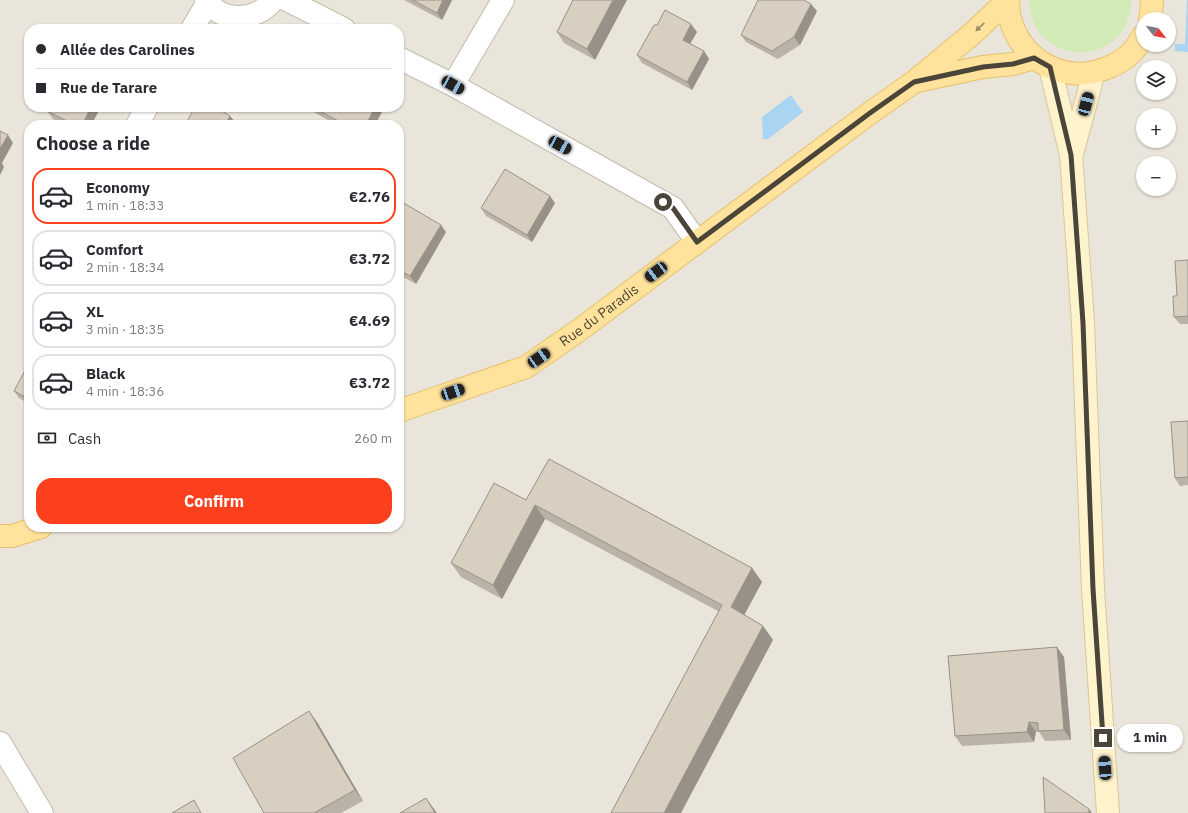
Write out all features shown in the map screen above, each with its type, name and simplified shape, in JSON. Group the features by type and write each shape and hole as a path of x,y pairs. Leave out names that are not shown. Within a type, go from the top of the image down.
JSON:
{"main road":[{"path":"1008,0 1010,18 1019,40 1026,50 1042,62 1070,74 1093,73 1116,65 1134,51 1136,48"},
{"name":"Rue du Paradis","path":"404,409 526,366 578,331 870,113 914,82 972,34 1008,0"},
{"path":"1152,0 1152,12"},
{"path":"1042,62 1071,155 1083,323 1093,589 1108,813"},
{"name":"Rue du Paradis","path":"914,82 983,67 1042,62"},
{"path":"1071,155 1093,73"},
{"path":"4,540 27,532"}],"street":[{"path":"195,24 207,1 218,11 231,17 244,17 257,14 269,6 273,0"},
{"path":"287,0 334,24"},
{"path":"453,85 502,0"},
{"path":"404,60 453,85 673,208 697,242"},
{"path":"0,743 42,813"}],"shaded area":[{"path":"0,0 1188,0 1188,813 0,813"}],"green space":[{"path":"1029,0 1131,0 1131,6 1130,13 1123,29 1114,40 1103,48 1090,52 1076,52 1062,49 1050,42 1039,32 1032,17"}],"water":[{"path":"1188,0 1188,52 1176,51 1176,44 1185,44"},
{"path":"791,95 803,112 768,139 763,139 762,117"}],"building":[{"path":"413,0 443,0 437,13"},
{"path":"573,0 613,0 587,49 557,32"},
{"path":"758,0 804,0 811,4 794,37 772,51 741,35"},
{"path":"665,10 691,24 683,40 704,51 687,82 637,55 654,25 657,25"},
{"path":"49,112 88,112 84,120 65,120"},
{"path":"192,112 223,112 230,116 228,120 188,120"},
{"path":"321,112 372,112 368,120 337,120"},
{"path":"0,131 8,135 0,149"},
{"path":"505,169 550,196 527,235 481,208"},
{"path":"404,203 441,225 410,276 404,273"},
{"path":"1188,260 1188,316 1174,317 1173,296 1177,296 1175,261"},
{"path":"24,372 24,396 14,391"},
{"path":"1188,421 1188,477 1175,478 1171,422"},
{"path":"549,459 752,568 731,607 763,626 664,813 611,813 722,605 535,505 493,585 451,563 494,483 526,500"},
{"path":"1057,647 1064,730 1038,731 1038,723 1029,722 1027,732 955,736 948,656"},
{"path":"309,711 355,790 314,813 264,813 233,758"},
{"path":"1043,777 1089,809 1089,813 1045,813"},
{"path":"426,798 435,813 400,813"},
{"path":"194,800 201,813 172,813"}],"route":[{"path":"663,202 673,208 697,242 914,82 983,67 1013,64 1034,58 1050,67 1071,155 1083,323 1093,589 1103,738"}]}
